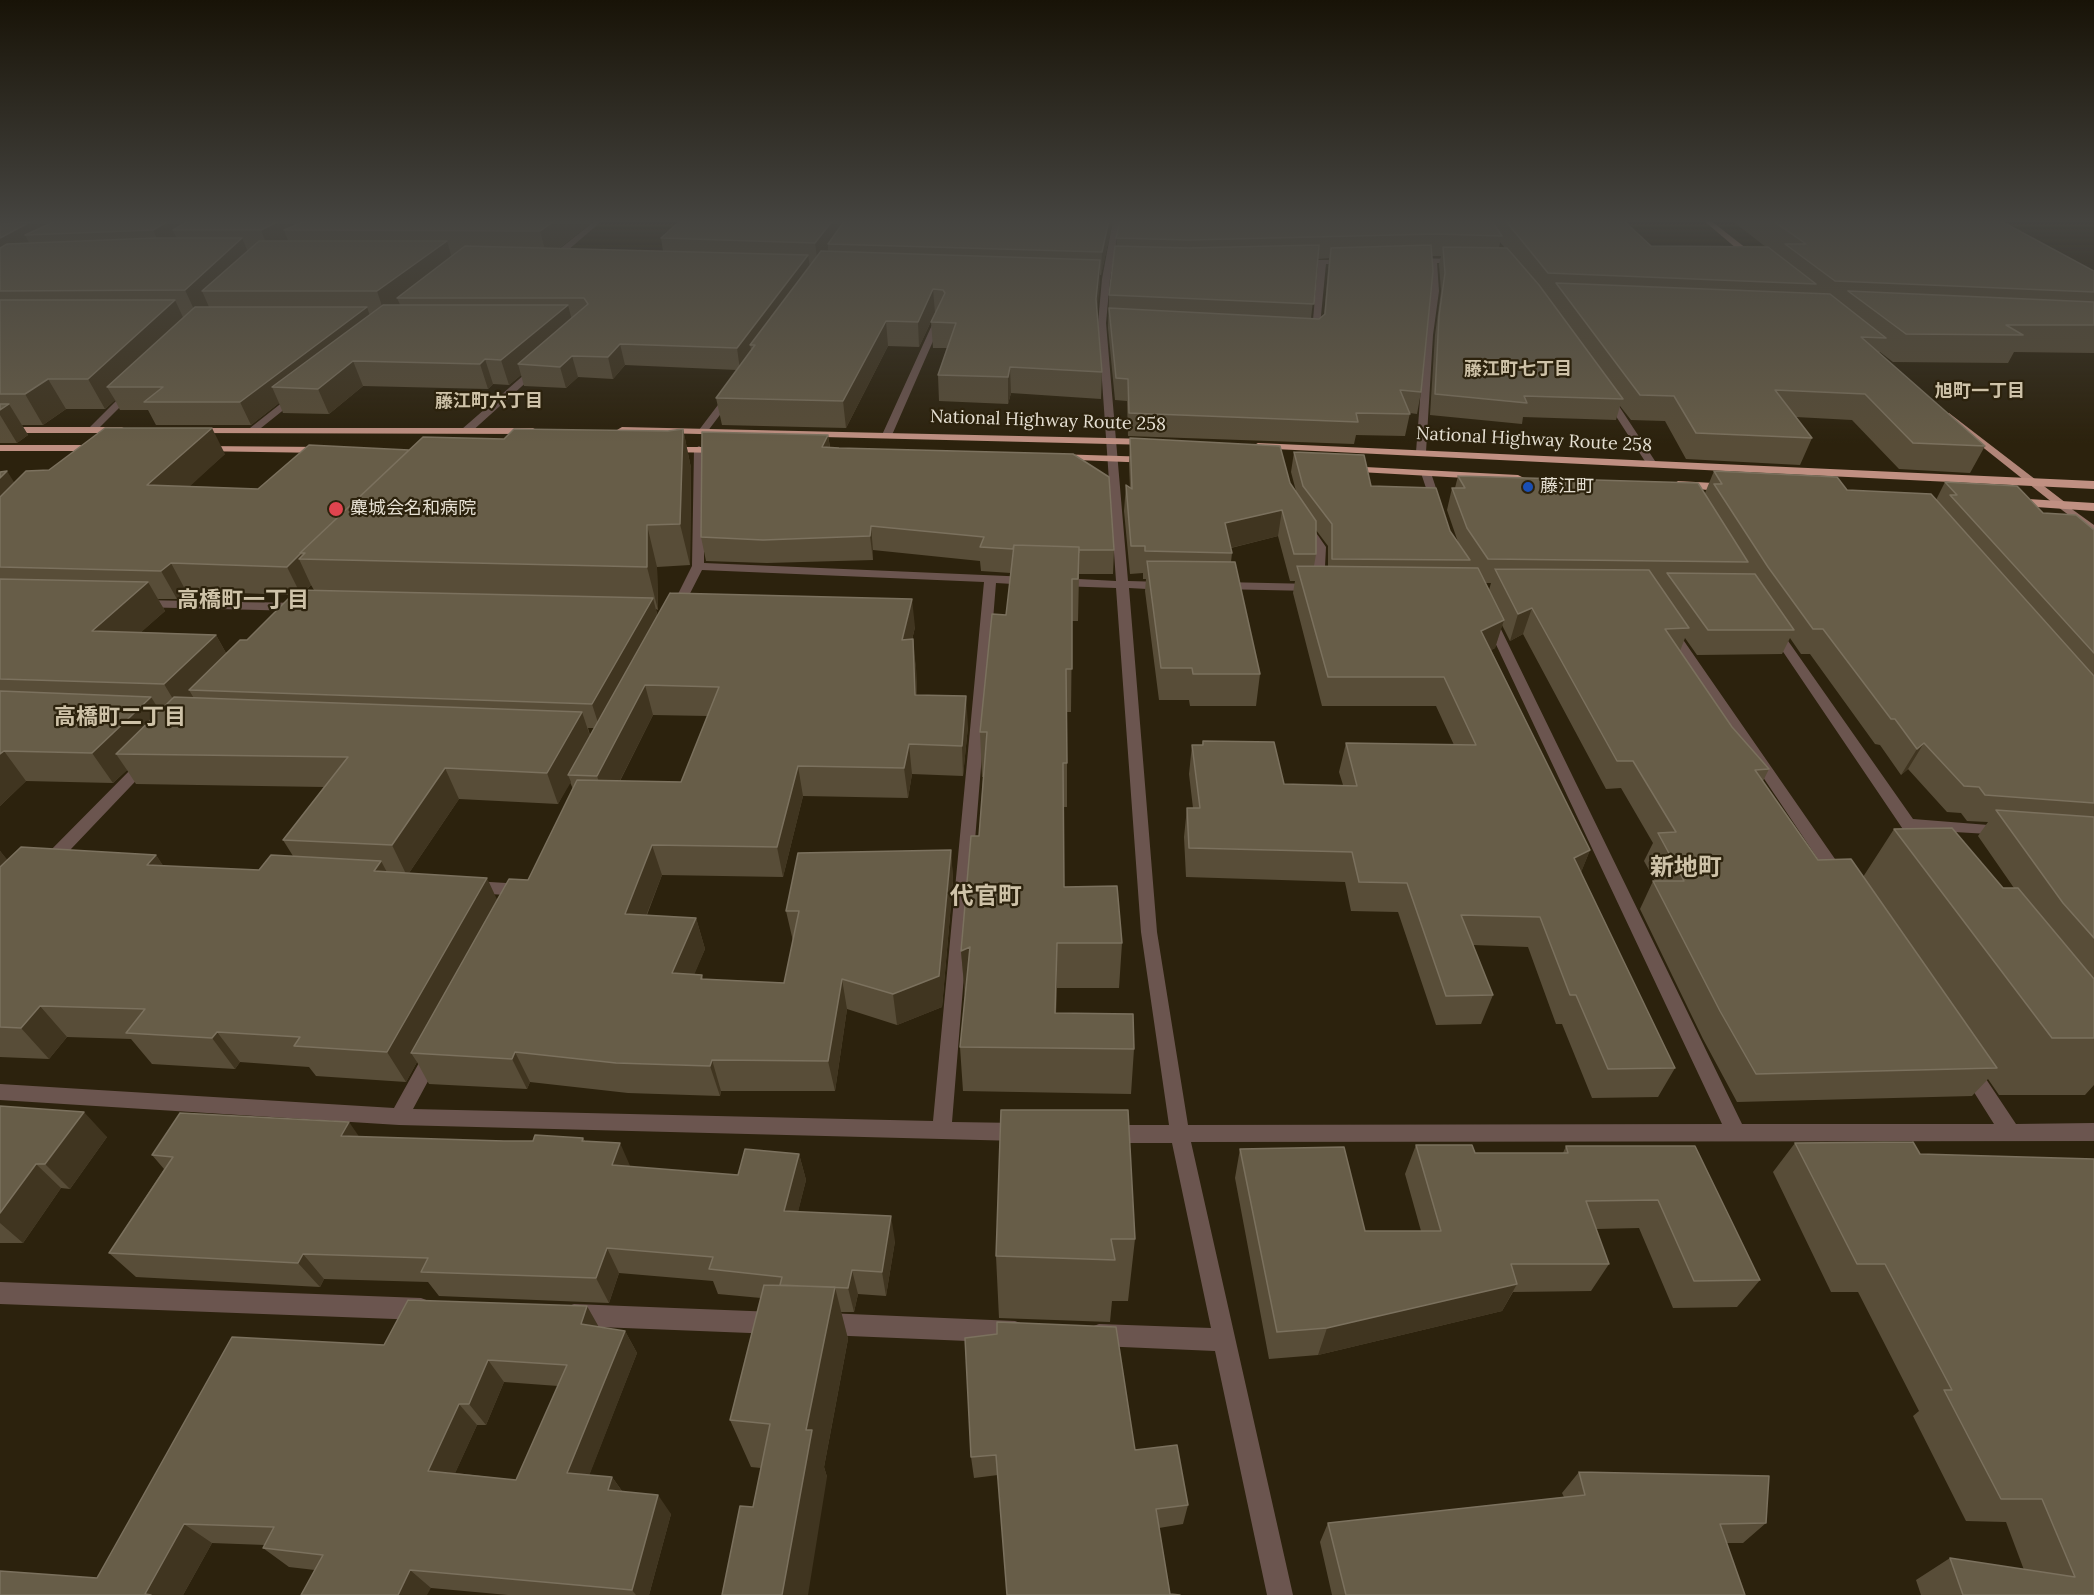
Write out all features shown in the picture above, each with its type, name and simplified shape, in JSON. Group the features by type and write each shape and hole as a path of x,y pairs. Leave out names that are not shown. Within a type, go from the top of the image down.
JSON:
{"highway":[{"path":"0,430 138,430"},
{"path":"184,430 549,431"},
{"name":"National Highway Route 258","path":"609,430 704,430 1162,442"},
{"name":"National Highway Route 258","path":"1245,445 2094,486"},
{"path":"0,448 113,448"},
{"path":"193,449 340,450"},
{"path":"652,449 734,450"},
{"name":"National Highway Route 258","path":"1041,456 1162,460"},
{"name":"National Highway Route 258","path":"1330,468 1532,478"},
{"name":"National Highway Route 258","path":"1661,484 1743,488"},
{"path":"1997,501 2094,507"}],"main road":[{"path":"1938,407 2094,531"}],"street":[{"path":"1105,294 1102,323 1149,932 1180,1136 1280,1595"},
{"path":"1304,333 1316,334 1319,294"},
{"path":"1421,452 1429,335 1435,294"},
{"path":"887,435 940,316"},
{"path":"1102,323 1113,324"},
{"path":"466,431 546,360"},
{"path":"704,430 739,382"},
{"path":"92,430 135,387"},
{"path":"253,430 305,389"},
{"path":"1605,391 1652,464"},
{"path":"68,461 79,448"},
{"path":"666,620 698,566 699,449"},
{"path":"1426,473 1442,520"},
{"path":"1685,486 1694,500"},
{"path":"1203,586 1326,587 1320,547 1300,518"},
{"path":"698,566 1180,586"},
{"path":"942,1130 990,579"},
{"path":"1481,600 1736,1133"},
{"path":"131,603 304,604 281,623"},
{"path":"1664,620 1844,886"},
{"path":"1768,621 1907,824 1936,862"},
{"path":"69,866 39,867 153,755"},
{"path":"1907,824 2012,832"},
{"path":"451,886 526,885 512,911"},
{"path":"399,1117 438,1045"},
{"path":"1958,1053 2011,1132"},
{"path":"0,1092 399,1117 1037,1133"},
{"path":"1085,1134 1180,1136 2094,1132"},
{"path":"0,1293 440,1310"},
{"path":"547,1314 1034,1332"},
{"path":"1082,1334 1225,1340"}],"building":[{"path":"402,294 778,294 737,348 620,344 608,357 572,356 560,367 518,364 588,304 584,298 397,298"},
{"path":"788,294 931,294 918,322 886,321 843,401 716,398 755,345 750,345"},
{"path":"944,294 1096,294 1102,372 1010,367 1008,377 938,375 956,323 931,322"},
{"path":"1109,294 1315,294 1314,304"},
{"path":"1327,294 1431,294 1421,392 1400,390 1410,414 1356,413 1358,422 1129,413 1128,379 1116,378 1109,308 1319,319 1325,314"},
{"path":"1442,294 1546,294 1623,399 1524,396 1527,403 1435,394"},
{"path":"1565,294 1831,294 1886,338 1861,337 1985,446 1913,443 1865,394 1775,390 1812,438 1696,433 1674,396 1640,395"},
{"path":"1853,294 1925,294 2094,302 2094,325 2006,325 2023,335 1906,334"},
{"path":"0,300 175,300 88,379 48,379 25,394 0,394"},
{"path":"383,305 568,305 501,360 485,359 480,364 353,361 318,389 272,387"},
{"path":"195,307 367,307 240,402 144,402 163,387 107,387"},
{"path":"0,404 9,404 0,410"},
{"path":"105,428 212,428 147,485 258,489 309,445 409,450 287,567 171,563 161,571 0,567 0,497 26,471 49,470"},
{"path":"514,429 668,431 683,429 680,524 647,525 647,567 299,559 305,553 300,553 423,437 504,439"},
{"path":"702,432 828,435 822,447 1073,454 1109,477 1114,550 1014,545 1013,549 980,547 984,537 871,526 870,536 763,540 701,537"},
{"path":"1130,438 1280,446 1290,483 1316,521 1316,554 1294,554 1282,510 1225,523 1232,553 1145,551 1145,546 1131,546 1126,485 1132,489"},
{"path":"1294,452 1364,455 1371,486 1436,488 1450,531 1470,560 1332,559 1332,524 1303,486"},
{"path":"1714,471 1837,477 1847,490 1931,494 2094,676 2094,803 1985,795 1979,787 1964,786 1924,743 1917,749 1895,719 1891,719 1823,629 1813,629 1768,567 1714,484 1722,484"},
{"path":"1458,476 1698,483 1748,562 1488,559 1467,528 1452,488 1465,488"},
{"path":"1945,482 2017,486 2043,513 2076,515 2094,530 2094,653 1950,495 1957,495"},
{"path":"1014,545 1079,547 1078,579 1072,579 1072,669 1066,669 1067,763 1063,763 1064,887 1117,886 1122,943 1057,943 1055,1013 1133,1014 1134,1049 960,1047 970,947 961,951 971,836 979,836 987,732 980,732 992,614 1006,615"},
{"path":"1147,561 1235,562 1260,674 1193,674 1192,668 1161,668"},
{"path":"1297,566 1478,568 1504,620 1481,631 1590,850 1574,858 1675,1068 1608,1069 1576,995 1570,995 1540,917 1461,915 1493,995 1446,996 1407,883 1359,882 1352,852 1189,848 1187,808 1200,808 1192,745 1203,745 1203,741 1274,742 1284,784 1357,786 1346,743 1476,745 1444,677 1328,677"},
{"path":"1495,569 1649,570 1689,628 1665,629 1732,727 1769,769 1755,770 1818,860 1851,859 1997,1068 1756,1074 1720,1011 1653,881 1684,881 1658,833 1676,832 1633,761 1617,761 1532,608 1518,614"},
{"path":"1667,573 1755,574 1794,630 1708,630"},
{"path":"0,579 148,582 92,631 216,635 164,684 0,679"},
{"path":"297,590 653,598 592,704 189,690 240,640 247,640"},
{"path":"670,593 912,599 902,640 913,639 915,695 966,696 962,746 909,744 904,768 798,766 777,847 652,845 625,914 696,918 672,973 702,975 701,979 784,983 799,911 786,911 798,853 951,850 939,976 893,994 842,979 828,1061 712,1060 710,1066 616,1063 515,1052 512,1059 411,1053 509,879 528,880 577,780 681,782 719,687 645,685 597,776 568,775"},
{"path":"0,691 151,697 92,753 4,751 0,754"},
{"path":"174,697 582,712 547,773 445,768 392,845 283,840 348,757 116,754"},
{"path":"1996,810 2094,817 2094,938 2063,903"},
{"path":"1952,828 2003,888 2018,888 2094,979 2094,1038 2052,1038 1894,829"},
{"path":"21,847 156,855 147,865 259,870 271,855 381,861 374,871 487,878 387,1052 294,1046 300,1037 217,1032 212,1038 126,1033 145,1009 40,1006 21,1028 0,1027 0,867"},
{"path":"0,1106 84,1112 45,1164 36,1164 0,1213"},
{"path":"1001,1110 1128,1110 1135,1239 1111,1239 1115,1260 996,1256"},
{"path":"180,1113 349,1122 341,1136 504,1141 533,1141 535,1135 583,1138 582,1141 620,1143 612,1165 738,1175 745,1149 799,1154 784,1211 891,1216 882,1272 852,1270 848,1288 780,1285 782,1277 709,1269 713,1257 607,1248 596,1278 421,1272 428,1258 303,1254 298,1263 109,1253 173,1157 152,1155"},
{"path":"1913,1142 1920,1154 2094,1159 2094,1595 1963,1595 1950,1558 2075,1577 2042,1499 2001,1499 1944,1390 1952,1390 1885,1264 1857,1264 1795,1143"},
{"path":"1416,1145 1472,1145 1475,1153 1568,1153 1566,1146 1695,1146 1760,1280 1694,1281 1658,1200 1586,1201 1609,1264 1511,1264 1517,1284 1327,1328 1277,1332 1240,1149 1344,1147 1365,1231 1441,1231"},
{"path":"764,1285 835,1287 806,1430 812,1430 782,1595 722,1595 740,1506 753,1507 770,1424 730,1420"},
{"path":"408,1300 587,1306 581,1324 625,1331 567,1473 612,1477 608,1490 658,1495 632,1590 410,1570 398,1595 301,1595 323,1555 263,1548 274,1527 184,1524 145,1594 151,1595 0,1595 0,1571 97,1578 232,1337 384,1345","holes":["488,1360 567,1365 516,1480 428,1471 459,1404 469,1404"]},
{"path":"997,1322 1116,1327 1135,1450 1177,1445 1188,1505 1156,1509 1170,1594 1180,1595 1007,1595 996,1455 971,1457 965,1338 997,1334"},
{"path":"1579,1472 1769,1476 1766,1523 1720,1524 1745,1595 1346,1595 1328,1523 1585,1495"}],"place":[{"name":"藤江町","path":"1528,487"},
{"name":"麋城会名和病院","path":"336,509"}],"district":[{"name":"藤江町七丁目","path":"1518,370"},
{"name":"旭町一丁目","path":"1980,392"},
{"name":"藤江町六丁目","path":"489,402"},
{"name":"高橋町一丁目","path":"243,601"},
{"name":"高橋町二丁目","path":"120,718"},
{"name":"新地町","path":"1686,868"},
{"name":"代官町","path":"986,897"}]}
